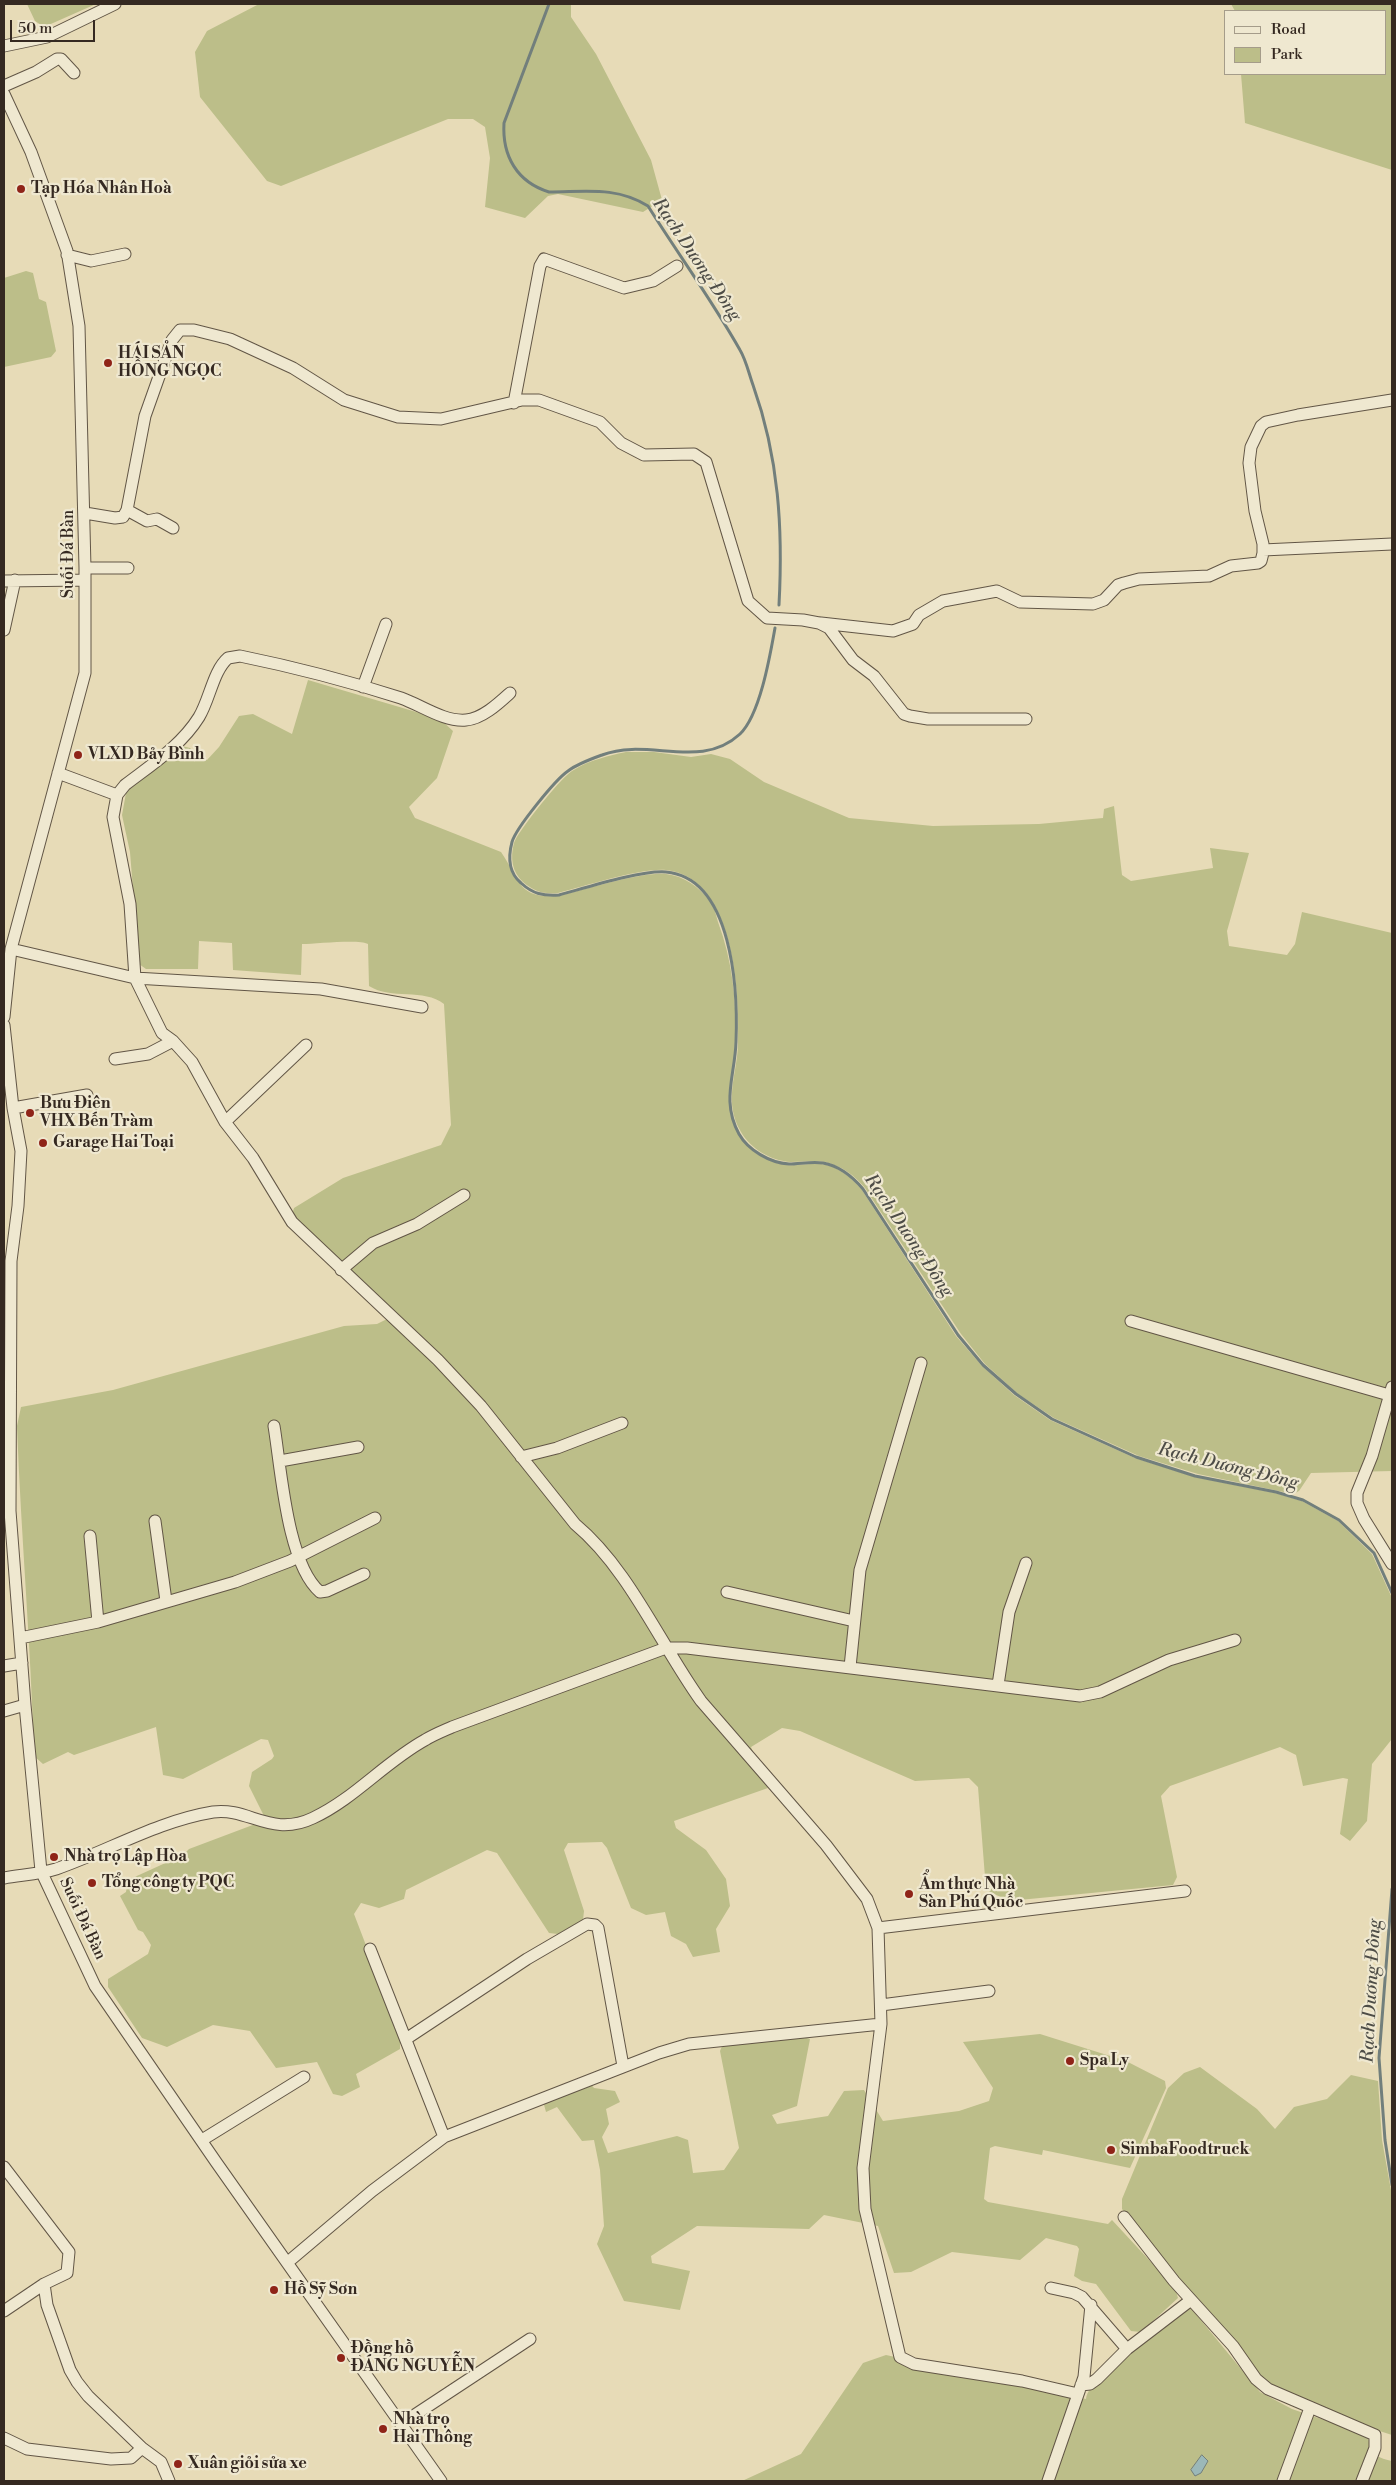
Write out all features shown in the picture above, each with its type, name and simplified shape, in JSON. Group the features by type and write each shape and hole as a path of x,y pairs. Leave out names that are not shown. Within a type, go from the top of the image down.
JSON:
{"street":[{"path":"4,46 56,33 114,4"},
{"path":"4,86 36,72 57,59 61,59 74,72"},
{"name":"Suối Đá Bàn","path":"4,94 31,152 67,255 78,326 85,513 85,673 11,949 5,989 4,1017"},
{"path":"67,255 91,261 125,254"},
{"path":"514,402 540,266 544,259 624,288 653,281 677,266"},
{"path":"85,513 115,518 123,517 127,510 145,416 172,340 180,330 194,330 230,339 293,368 344,400 398,418 441,419 514,402 539,400 600,422 621,443 644,455 694,454 706,462 748,601 767,618 893,630 913,624 919,615 943,601 997,591 1020,602 1092,604 1104,600 1118,585 1139,579 1210,576 1231,566 1258,563 1261,561 1264,550 1261,529 1255,511 1249,463 1251,447 1262,426 1266,422 1298,415 1392,400"},
{"path":"127,510 147,521 156,519 173,528"},
{"path":"1264,550 1392,544"},
{"path":"4,630 9,581 128,568"},
{"path":"819,623 829,628 853,660 874,676 904,714 928,719 1026,720"},
{"path":"363,687 386,624"},
{"path":"510,693 498,704 466,720 457,720 403,699 312,671 240,656 228,658 220,667 207,704 189,732 125,785 117,795 113,816 130,904 135,978 162,1033 173,1041 192,1062 224,1122 253,1158 292,1222 438,1360 481,1406 575,1524 590,1537 610,1560 701,1701 850,1874 867,1898 878,1928 881,2005 863,2168 863,2191 865,2209 900,2357 914,2364 1080,2390 1097,2379 1127,2349 1191,2300"},
{"path":"58,773 117,795"},
{"path":"11,949 135,978 322,989 422,1006"},
{"name":"Suối Đá Bàn","path":"4,1025 10,1102 21,1151 18,1206 11,1261 7,1516 42,1871 95,1986 441,2481"},
{"path":"115,1059 148,1054 173,1041"},
{"path":"224,1122 306,1045"},
{"path":"10,1102 87,1095"},
{"path":"341,1270 373,1243 418,1224 464,1195"},
{"path":"1132,1321 1391,1391 1372,1456 1358,1493 1358,1503 1364,1518 1392,1564"},
{"path":"850,1667 860,1570 921,1363"},
{"path":"521,1457 558,1448 622,1424"},
{"path":"274,1426 290,1530 299,1556 314,1586 320,1592 327,1591 364,1574"},
{"path":"280,1461 358,1447"},
{"path":"20,1638 98,1622 235,1582 299,1556 376,1518"},
{"path":"155,1521 166,1601"},
{"path":"90,1536 98,1622"},
{"path":"998,1685 1009,1612 1026,1563"},
{"path":"727,1592 854,1621"},
{"path":"4,1878 61,1867 189,1816 232,1812 262,1823 277,1825 304,1821 339,1803 424,1741 445,1730 666,1648 688,1648 1088,1695 1100,1692 1169,1660 1235,1640"},
{"path":"4,1666 22,1663"},
{"path":"4,1711 25,1705"},
{"path":"878,1928 1185,1891"},
{"path":"406,2039 527,1959 587,1924 598,1928 623,2066"},
{"path":"370,1949 444,2137"},
{"path":"881,2005 988,1991"},
{"path":"288,2262 372,2191 444,2137 623,2066 689,2044 880,2024"},
{"path":"202,2140 304,2076"},
{"path":"4,2168 69,2252 67,2273 44,2284 4,2311"},
{"path":"1124,2217 1191,2300 1233,2346 1256,2379 1268,2389 1375,2435 1374,2448 1362,2481"},
{"path":"44,2284 47,2305 70,2370 77,2382 88,2396 142,2448 161,2462 169,2481"},
{"path":"1051,2288 1074,2293 1090,2305 1127,2349"},
{"path":"1048,2481 1084,2377 1090,2305"},
{"path":"401,2424 530,2340"},
{"path":"1283,2481 1310,2408"},
{"path":"4,2438 27,2449 111,2459 131,2458 142,2448"}],"green space":[{"path":"27,4 96,4 44,27 35,21"},
{"path":"259,4 571,4 571,17 596,54 651,160 662,200 643,212 558,194 548,196 525,218 485,207 490,158 485,127 473,119 448,119 281,186 267,181 200,97 195,52 207,31"},
{"path":"1231,4 1392,4 1392,170 1245,123 1241,75 1386,75 1386,10 1234,10"},
{"path":"26,271 33,273 39,299 46,302 56,351 51,357 4,367 4,278"},
{"path":"308,680 440,719 453,731 437,778 409,807 415,818 501,852 521,885 527,891 545,896 558,896 643,875 666,874 679,877 701,891 713,905 730,966 734,995 735,1026 730,1110 738,1133 752,1150 773,1162 787,1165 827,1165 844,1173 853,1181 862,1190 956,1336 982,1366 1014,1395 1050,1420 1135,1458 1195,1477 1275,1493 1302,1501 1338,1521 1372,1554 1392,1598 1392,1739 1372,1764 1367,1821 1350,1841 1340,1834 1348,1779 1343,1778 1303,1786 1296,1755 1280,1747 1170,1786 1161,1796 1177,1877 1173,1885 1009,1901 986,1890 978,1787 969,1778 915,1781 800,1731 782,1728 751,1747 768,1788 674,1821 676,1828 706,1850 726,1879 730,1906 716,1929 720,1952 693,1957 686,1944 671,1936 665,1912 646,1915 631,1908 607,1848 602,1842 568,1843 564,1850 584,1911 583,1920 558,1934 549,1933 497,1853 487,1850 406,1890 404,1899 379,1908 361,1903 354,1914 400,2034 400,2049 356,2074 360,2087 342,2096 333,2094 317,2062 276,2068 250,2031 213,2025 167,2047 142,2038 108,1987 108,1979 148,1954 151,1945 143,1932 138,1930 120,1896 126,1892 128,1880 183,1855 189,1849 266,1820 249,1786 252,1772 274,1756 268,1740 261,1739 183,1779 163,1775 156,1727 74,1755 68,1752 43,1764 34,1756 17,1426 21,1407 113,1390 344,1326 377,1324 395,1315 292,1215 294,1208 343,1178 441,1145 451,1125 444,1004 427,996 387,992 369,986 368,944 363,943 302,944 301,975 233,970 232,943 199,941 198,969 146,969 139,964 130,852 122,815 126,793 142,776 182,746 190,748 207,760 219,747 239,716 253,714 292,734"},
{"path":"626,752 654,752 691,757 711,754 730,759 764,782 849,818 933,826 1039,824 1103,818 1104,809 1114,806 1122,875 1131,881 1213,868 1210,848 1249,853 1227,931 1229,946 1287,955 1295,944 1302,912 1392,933 1392,1471 1311,1473 1299,1491 1293,1494 1198,1474 1139,1456 1054,1418 1018,1394 985,1364 961,1334 865,1188 856,1179 842,1169 825,1162 784,1161 769,1157 750,1144 736,1121 732,1099 738,1044 737,996 734,968 728,940 719,914 706,893 689,877 666,870 655,870 558,893 543,893 523,882 514,869 512,854 517,837 537,809 561,781 572,771 587,763"},
{"path":"1040,2034 1126,2061 1165,2081 1166,2088 1130,2168 1043,2150 1042,2155 995,2146 990,2148 984,2199 988,2202 1108,2224 1112,2220 1175,2288 1178,2298 1141,2332 1131,2331 1096,2284 1082,2281 1074,2276 1079,2249 1077,2246 1046,2238 1020,2260 952,2252 911,2272 894,2273 878,2226 824,2215 809,2229 697,2226 651,2256 652,2263 690,2271 680,2310 624,2301 597,2244 604,2226 600,2170 594,2140 582,2141 557,2107 546,2112 543,2101 589,2082 594,2088 615,2091 620,2102 606,2109 609,2124 602,2137 608,2153 677,2136 688,2140 693,2173 724,2170 739,2148 720,2051 723,2044 798,2035 810,2039 797,2106 772,2115 777,2124 828,2116 844,2091 864,2090 883,2121 959,2111 989,2101 993,2088 963,2042"},
{"path":"1200,2067 1257,2109 1275,2129 1294,2107 1327,2099 1351,2075 1378,2081 1382,2140 1392,2196 1392,2435 1361,2425 1270,2386 1192,2296 1122,2209 1122,2199 1168,2088 1184,2073"},
{"path":"1190,2307 1260,2392 1292,2409 1368,2435 1370,2446 1374,2453 1381,2458 1392,2461 1392,2481 742,2481 801,2454 863,2363 886,2355 1086,2399 1091,2388 1115,2362"}],"water":[{"path":"1202,2455 1208,2461 1201,2473 1195,2476 1191,2470"}],"waterway":[{"name":"Rạch Dương Đông","path":"549,4 504,123 504,135 509,157 520,174 528,182 549,192 588,191 612,193 624,195 648,206 729,331 747,367 769,439 774,467 779,521 779,605"},
{"name":"Rạch Dương Đông","path":"775,628 759,699 747,725 740,734 724,745 708,750 691,752 619,750 593,758 572,768 546,794 515,835 510,853 510,864 517,879 530,890 538,894 548,895 559,895 613,880 655,872 666,872 688,879 705,894 718,915 727,940 732,967 736,1020 736,1042 730,1099 734,1122 743,1140 760,1155 774,1161 789,1164 810,1162 829,1164 845,1172 854,1180 863,1189 958,1335 983,1365 1016,1394 1052,1419 1136,1457 1195,1476 1276,1492 1303,1500 1339,1520 1374,1553 1392,1593"},
{"name":"Rạch Dương Đông","path":"1392,1889 1379,2058 1385,2140 1392,2185"}],"place":[{"name":"Tạp Hóa Nhân Hoà","path":"21,189"},
{"name":"HÁI SẢN HỒNG NGỌC","path":"108,363"},
{"name":"VLXD Bảy Bình","path":"78,755"},
{"name":"Bưu Điện VHX Bến Tràm","path":"30,1113"},
{"name":"Garage Hai Toại","path":"43,1143"},
{"name":"Nhà trọ Lập Hòa","path":"54,1857"},
{"name":"Tổng công ty PQC","path":"92,1883"},
{"name":"Ẩm thực Nhà Sàn Phú Quốc","path":"909,1894"},
{"name":"Spa Ly","path":"1070,2061"},
{"name":"SimbaFoodtruck","path":"1111,2150"},
{"name":"Hồ Sỹ Sơn","path":"274,2290"},
{"name":"Đồng hồ ĐÁNG NGUYỄN","path":"341,2358"},
{"name":"Nhà trọ Hai Thông","path":"383,2429"},
{"name":"Xuân giỏi sửa xe","path":"178,2464"}]}
